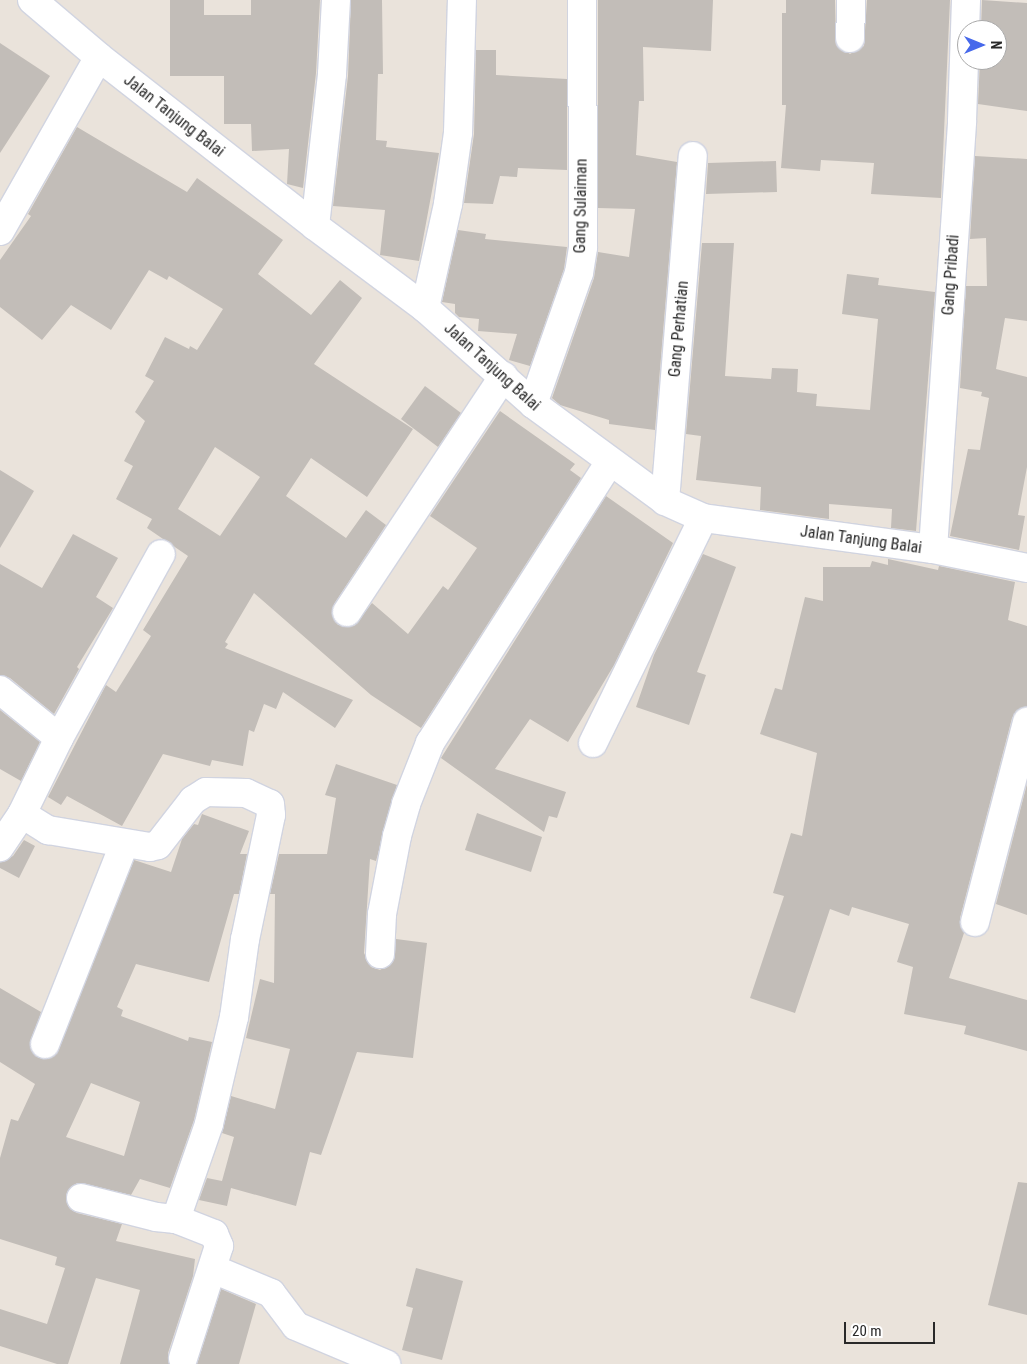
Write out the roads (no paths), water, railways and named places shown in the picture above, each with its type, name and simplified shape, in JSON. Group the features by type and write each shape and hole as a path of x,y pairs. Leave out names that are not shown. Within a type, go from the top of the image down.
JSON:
{"street":[{"name":"Jalan Tanjung Balai","path":"32,0 99,57 315,226 426,308 533,404 609,463 666,501 703,518 933,549 1027,568"},
{"path":"315,226 332,74 336,0"},
{"path":"426,308 448,204 458,133 462,0"},
{"name":"Gang Sulaiman","path":"533,404 579,273 583,247 582,0"},
{"path":"850,38 851,0"},
{"name":"Gang Pribadi","path":"933,549 962,121 966,0"},
{"path":"0,231 99,57"},
{"name":"Gang Perhatian","path":"666,501 693,156"},
{"path":"347,612 504,376"},
{"path":"380,954 382,914 397,836 406,804 430,743 609,463"},
{"path":"593,743 703,518"},
{"path":"0,847 22,814 59,738 161,554"},
{"path":"0,690 59,738"},
{"path":"975,922 1027,722"},
{"path":"22,814 48,830 150,847 158,845 193,800 206,792 246,793 270,804 271,815 245,939 234,1017 209,1124 176,1219"},
{"path":"44,1044 124,844"},
{"path":"81,1198 149,1215 176,1219 214,1234 218,1239 213,1269 184,1358"},
{"path":"213,1269 271,1293 296,1326 386,1364"}]}
